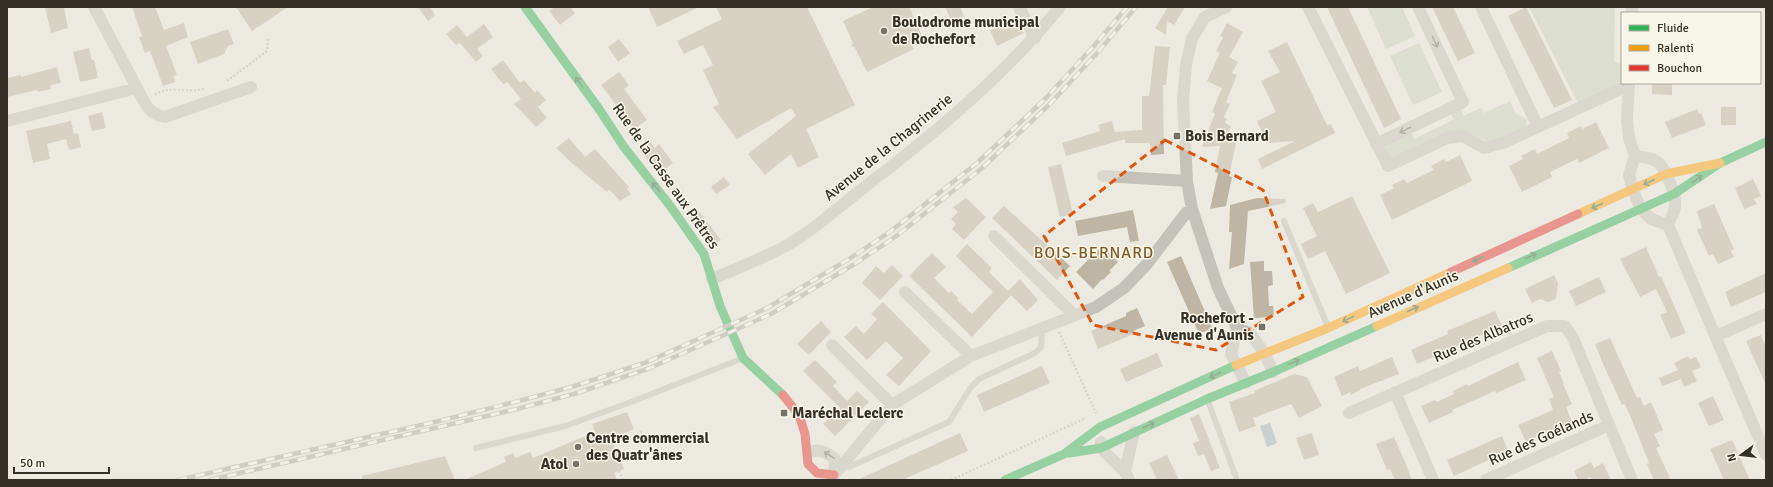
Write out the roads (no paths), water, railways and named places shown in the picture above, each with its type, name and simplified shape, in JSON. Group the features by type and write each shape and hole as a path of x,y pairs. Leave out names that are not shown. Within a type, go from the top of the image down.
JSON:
{"main road":[{"name":"Rue de la Casse aux Prêtres","path":"525,7 600,109 624,147 671,207 704,254 725,319 743,358 785,397 799,415 805,434 808,464 817,473 834,477"},
{"name":"Avenue d'Aunis","path":"1064,454 1101,448 1207,399 1273,372 1641,209 1674,194 1720,163 1766,142"},
{"name":"Avenue d'Aunis","path":"1005,480 1064,454 1100,427 1237,365 1328,328 1666,174 1720,163"}],"street":[{"path":"94,7 149,111 154,114 164,117 251,86"},
{"path":"1019,7 1035,38"},
{"name":"Avenue de la Chagrinerie","path":"712,279 784,246 806,233 894,165 976,97 1035,38 1060,7"},
{"path":"1226,7 1205,17 1192,38 1186,65 1183,101 1187,181 1192,209 1218,288 1237,328 1231,354 1246,383"},
{"path":"1308,7 1388,166 1446,138 1463,136 1484,148 1503,144 1629,84 1627,119 1629,138 1635,156 1629,175 1633,190 1641,209 1651,219 1668,225"},
{"path":"1376,144 1462,102 1418,7"},
{"path":"1481,7 1538,127"},
{"path":"7,121 137,88"},
{"path":"1635,156 1655,160 1661,164 1666,174 1674,194 1675,208 1668,225 1716,336 1762,436 1766,455"},
{"path":"1103,176 1187,181"},
{"path":"834,477 843,463 892,405 971,356 1096,307 1124,288 1147,264 1186,213 1192,209"},
{"path":"994,236 1074,315"},
{"path":"905,292 971,356"},
{"path":"1716,336 1766,314"},
{"name":"Rue des Albatros","path":"1349,412 1547,326 1565,326 1573,338 1632,480"},
{"path":"1237,328 1250,333 1265,354 1273,372"},
{"path":"832,345 892,405"},
{"path":"1395,392 1433,480"},
{"name":"Rue des Goélands","path":"1486,480 1609,425"},
{"path":"1100,427 1101,448 1127,476"},
{"path":"1127,476 1134,432"},
{"path":"808,452 817,449 825,452 834,459 834,477"}],"lane":[{"path":"1284,221 1328,328"},
{"path":"843,463 849,467 949,422 971,387 978,379 1035,353 1041,347 1042,328"},
{"path":"476,448 565,426 743,358"},
{"path":"1207,399 1237,480"}],"water":[{"path":"1270,423 1277,443 1267,447 1260,426"}],"railway":[{"path":"178,480 435,422 575,386 647,362 767,308 849,259 891,231 977,163 1045,99 1093,47 1127,7"},
{"path":"210,480 517,409 577,393 650,368 771,314 853,265 895,237 981,169 1050,104 1099,51 1136,7"}],"place":[{"name":"Boulodrome municipal de Rochefort","path":"884,31"},
{"name":"Bois Bernard","path":"1177,136"},
{"name":"Rochefort - Avenue d'Aunis","path":"1262,327"},
{"name":"Maréchal Leclerc","path":"784,413"},
{"name":"Centre commercial des Quatr'ânes","path":"578,447"},
{"name":"Atol","path":"576,464"}],"district":[{"name":"BOIS-BERNARD","path":"1094,253"}]}
